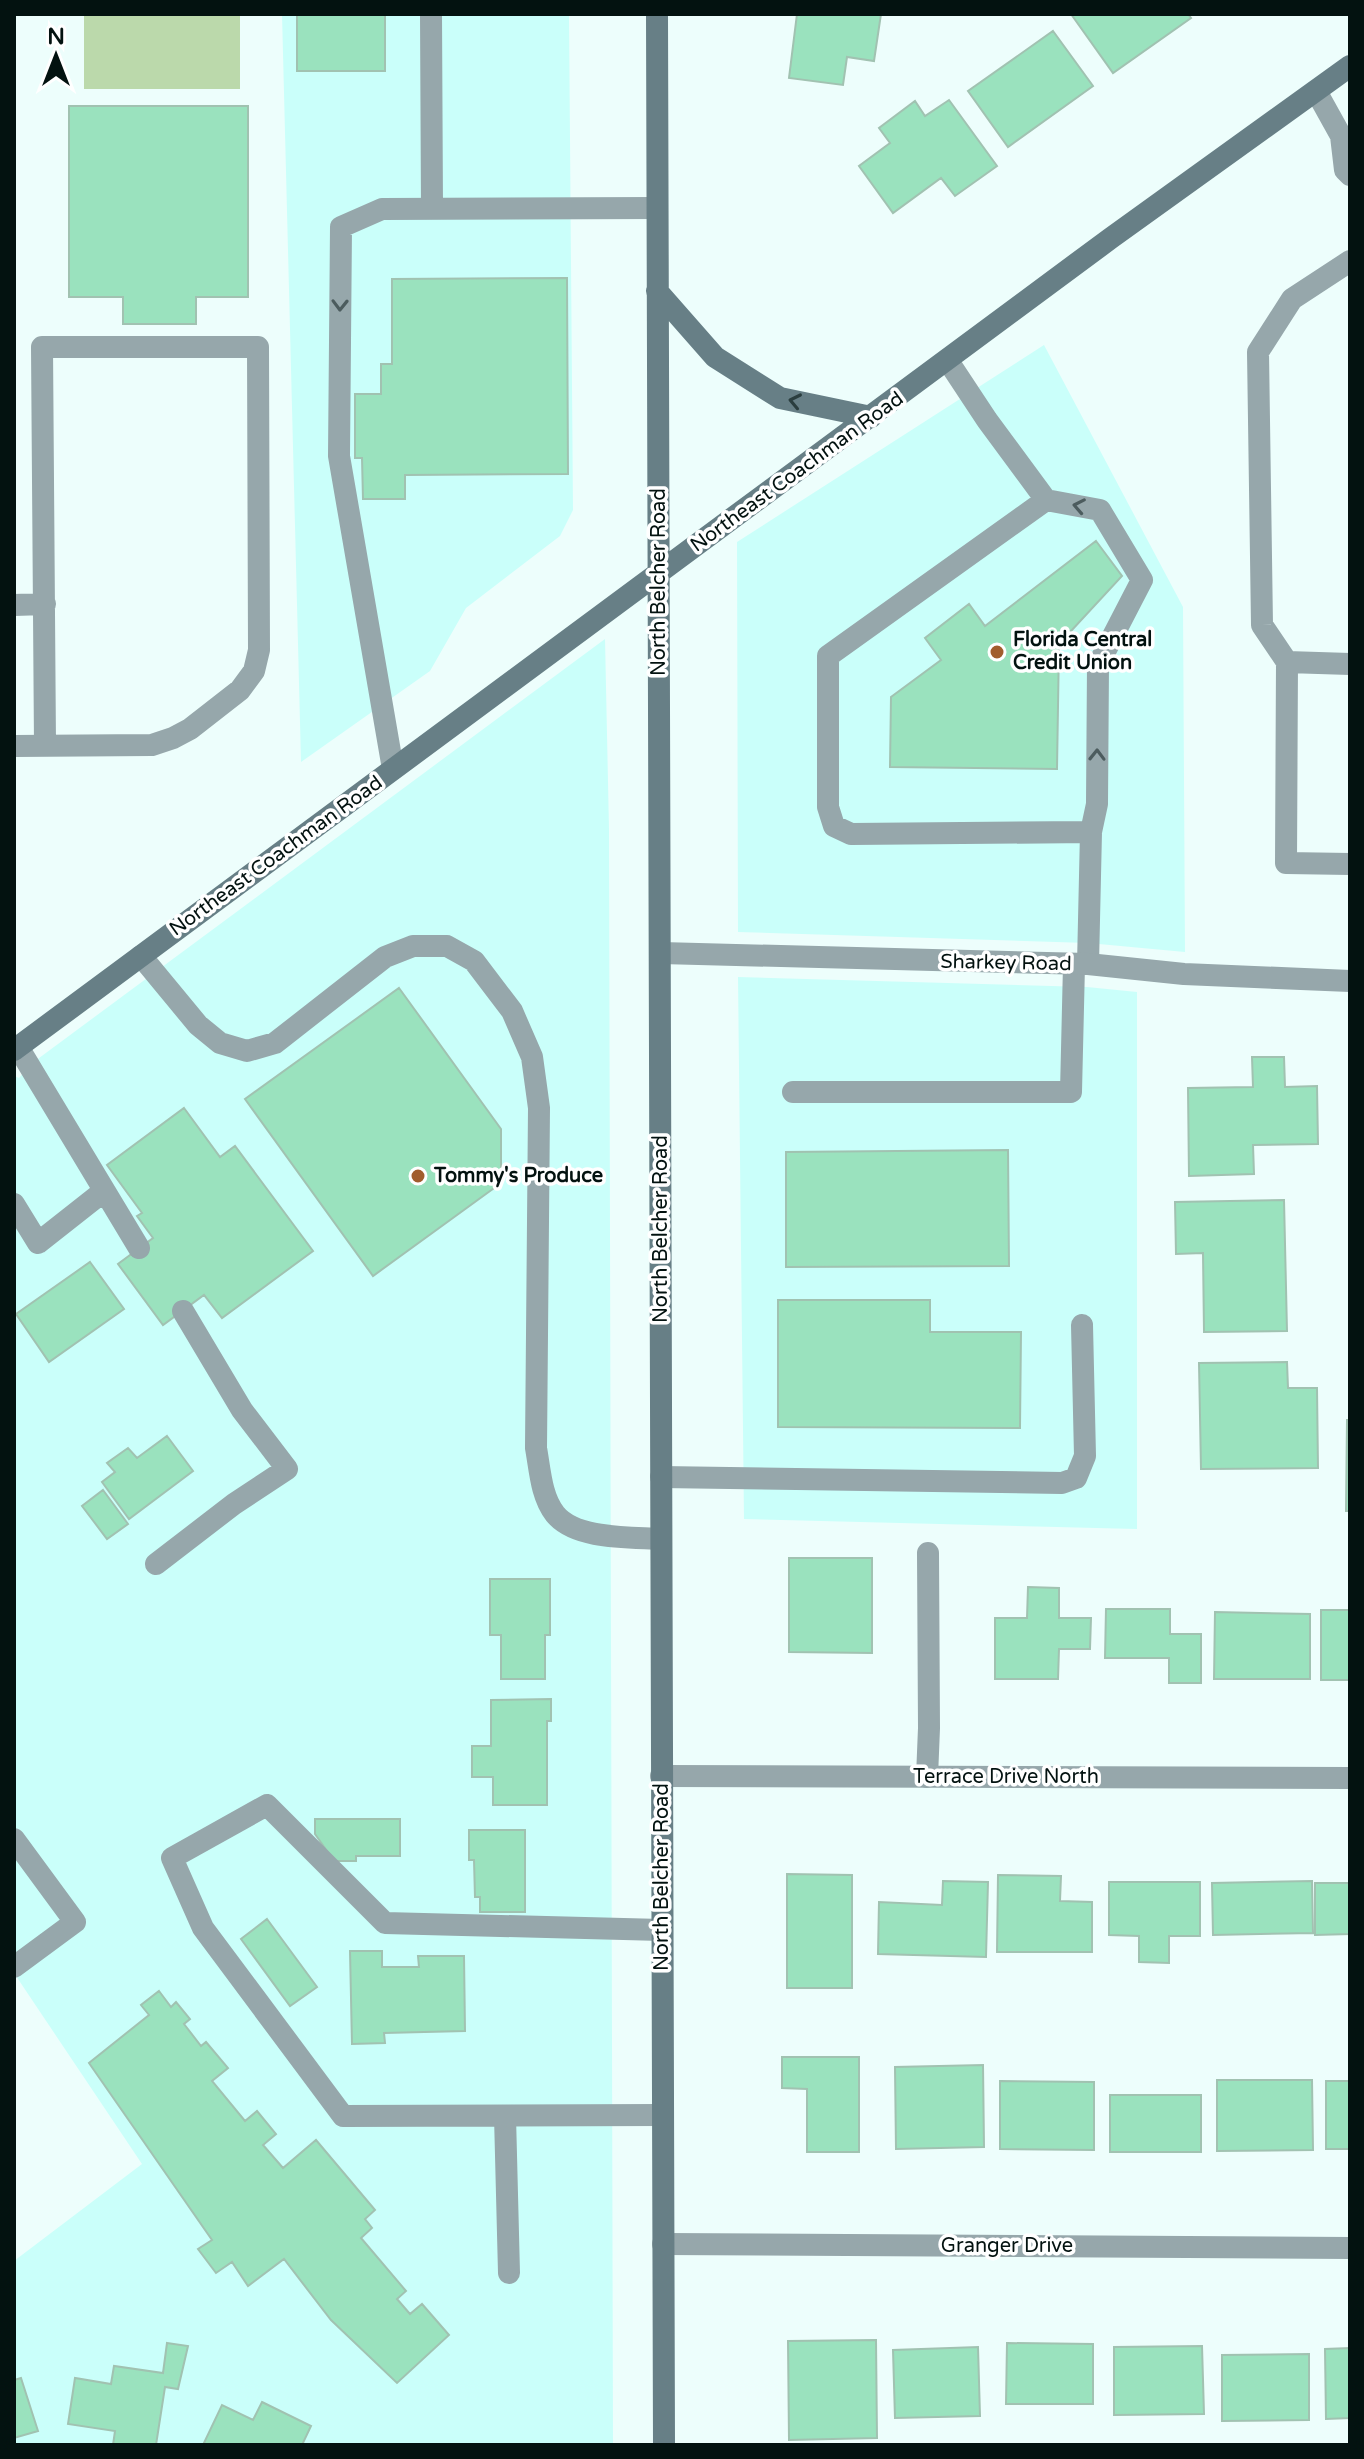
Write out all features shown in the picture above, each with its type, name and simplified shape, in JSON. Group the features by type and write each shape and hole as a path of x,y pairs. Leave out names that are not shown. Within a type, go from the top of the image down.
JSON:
{"main road":[{"name":"North Belcher Road","path":"657,14 664,2445"},
{"name":"Northeast Coachman Road","path":"15,1047 1111,238 1350,66"},
{"path":"657,291 715,357 780,398 871,417"}],"street":[{"path":"431,14 432,209"},
{"path":"1316,91 1346,138 1345,170 1350,175"},
{"path":"393,769 339,456 341,227 382,209 657,208"},
{"path":"1350,261 1292,299 1258,352 1262,625 1287,662 1286,863 1350,864"},
{"path":"14,746 152,745 190,729 240,690 254,671 259,650 258,347 42,347 45,745"},
{"path":"793,1092 1071,1092 1091,832 1097,804 1098,665 1142,580 1100,510 1046,500 948,361"},
{"path":"1046,500 828,656 828,807 834,826 851,834 1091,832"},
{"path":"14,605 45,604"},
{"path":"1287,662 1350,664"},
{"path":"141,956 198,1025 220,1043 247,1051 275,1043 385,957 413,946 447,946 474,961 512,1011 532,1057 539,1108 536,1448 543,1488 556,1515 590,1535 661,1539"},
{"name":"Sharkey Road","path":"661,953 1081,964 1184,974 1350,981"},
{"path":"15,1047 139,1248"},
{"path":"14,1204 38,1243 104,1191"},
{"path":"156,1564 234,1504 287,1469 242,1410 183,1311"},
{"path":"661,1477 1062,1483 1076,1478 1085,1456 1082,1325"},
{"path":"927,1777 928,1553"},
{"name":"Terrace Drive North","path":"661,1776 1350,1778"},
{"path":"662,1930 385,1923 267,1805 172,1858 203,1928 343,2116 662,2115"},
{"path":"14,1839 75,1922 14,1967"},
{"path":"505,2116 509,2273"},
{"name":"Granger Drive","path":"663,2244 1350,2248"}],"shaded area":[{"path":"282,14 569,14 573,510 560,536 466,608 430,671 301,762"},
{"path":"1044,345 1183,607 1185,952 1088,943 738,932 737,542"},
{"path":"605,639 609,829 613,2445 14,2445 14,2261 142,2164 14,1973 14,1076 19,1078 31,1064"},
{"path":"738,977 1087,987 1137,992 1137,1529 744,1519"}],"green space":[{"path":"84,14 240,14 240,89 84,89"}],"building":[{"path":"297,14 385,14 385,71 297,71"},
{"path":"797,14 881,14 874,61 847,57 843,85 789,78"},
{"path":"1071,14 1188,14 1191,18 1113,73"},
{"path":"1053,31 1093,86 1008,147 968,91"},
{"path":"949,100 997,166 955,196 941,178 893,213 859,166 890,143 879,128 915,101 925,116"},
{"path":"69,106 248,106 248,297 196,297 196,324 123,324 123,297 69,297"},
{"path":"567,278 568,474 405,475 405,499 363,499 362,458 355,458 355,394 381,394 381,364 392,364 392,279"},
{"name":"Florida Central Credit Union","path":"1096,541 1122,576 1059,644 1057,769 890,767 891,697 941,660 925,638 969,604 985,626"},
{"path":"399,988 501,1129 501,1183 373,1276 245,1099"},
{"path":"1252,1057 1284,1057 1285,1087 1317,1086 1318,1144 1253,1145 1254,1174 1189,1176 1188,1088 1253,1087"},
{"path":"184,1108 220,1157 235,1146 313,1251 222,1318 204,1295 163,1325 118,1264 153,1238 137,1216 142,1213 107,1165"},
{"path":"1008,1150 1009,1266 786,1267 786,1152"},
{"path":"1284,1200 1287,1331 1204,1332 1203,1253 1176,1254 1175,1202"},
{"path":"90,1262 124,1309 49,1362 16,1314"},
{"path":"778,1300 930,1300 930,1332 1021,1332 1020,1428 778,1427"},
{"path":"1287,1362 1288,1388 1317,1388 1318,1468 1201,1469 1199,1363"},
{"path":"1347,1420 1350,1420 1350,1511 1346,1511"},
{"path":"167,1436 193,1471 129,1519 102,1482 115,1472 107,1463 128,1448 137,1458"},
{"path":"103,1490 128,1524 107,1539 82,1506"},
{"path":"789,1558 872,1558 872,1653 789,1652"},
{"path":"490,1579 550,1579 550,1635 545,1635 545,1679 501,1679 501,1635 490,1635"},
{"path":"1028,1587 1059,1588 1059,1618 1091,1618 1090,1649 1059,1649 1058,1679 995,1679 995,1618 1027,1618"},
{"path":"1106,1609 1170,1609 1170,1634 1201,1634 1201,1683 1169,1683 1169,1658 1105,1658"},
{"path":"1321,1610 1350,1610 1350,1680 1321,1680"},
{"path":"1215,1612 1310,1614 1310,1679 1214,1679"},
{"path":"551,1699 551,1721 547,1721 547,1805 493,1805 493,1777 472,1777 472,1746 491,1746 491,1700"},
{"path":"315,1819 400,1819 400,1856 356,1856 356,1861 334,1861 315,1834"},
{"path":"469,1830 525,1830 525,1912 480,1912 480,1897 475,1897 474,1860 469,1860"},
{"path":"787,1874 852,1875 852,1988 787,1988"},
{"path":"998,1875 1061,1876 1060,1901 1092,1902 1092,1952 997,1952"},
{"path":"943,1881 988,1882 986,1957 878,1954 879,1902 942,1905"},
{"path":"1312,1881 1313,1933 1213,1935 1212,1883"},
{"path":"1109,1882 1200,1882 1200,1936 1169,1936 1169,1963 1139,1962 1139,1936 1109,1935"},
{"path":"1315,1883 1350,1883 1350,1934 1315,1935"},
{"path":"267,1919 317,1987 290,2006 241,1939"},
{"path":"350,1951 382,1951 382,1967 419,1967 418,1956 464,1956 465,2031 384,2033 385,2043 352,2044"},
{"path":"159,1991 171,2007 176,2002 190,2019 184,2024 201,2046 206,2042 228,2068 212,2081 245,2121 257,2111 276,2134 263,2145 283,2168 316,2140 375,2210 365,2219 372,2228 361,2238 406,2291 397,2299 410,2314 422,2304 449,2335 397,2383 331,2320 284,2259 248,2286 232,2262 216,2273 198,2249 212,2240 89,2063 149,2015 141,2005"},
{"path":"782,2057 859,2057 859,2152 807,2152 807,2089 782,2088"},
{"path":"983,2065 984,2147 896,2149 895,2067"},
{"path":"1217,2080 1312,2080 1313,2150 1217,2151"},
{"path":"1000,2081 1094,2082 1094,2150 1000,2149"},
{"path":"1326,2081 1350,2081 1350,2149 1326,2149"},
{"path":"1110,2095 1201,2095 1201,2152 1110,2152"},
{"path":"876,2340 877,2438 789,2440 788,2341"},
{"path":"167,2343 188,2346 178,2389 165,2387 156,2445 113,2445 115,2431 68,2424 75,2378 111,2384 114,2366 163,2373"},
{"path":"1007,2343 1093,2344 1093,2404 1006,2404"},
{"path":"1202,2346 1204,2414 1114,2415 1114,2347"},
{"path":"978,2347 980,2416 895,2418 893,2350"},
{"path":"1350,2348 1350,2418 1326,2419 1325,2349"},
{"path":"1309,2354 1309,2420 1222,2421 1222,2355"},
{"path":"21,2378 38,2431 14,2438 14,2380"},
{"path":"262,2402 311,2426 302,2445 203,2445 222,2405 253,2420"}],"place":[{"name":"Florida Central Credit Union","path":"997,652"},
{"name":"Tommy's Produce","path":"418,1176"}]}
